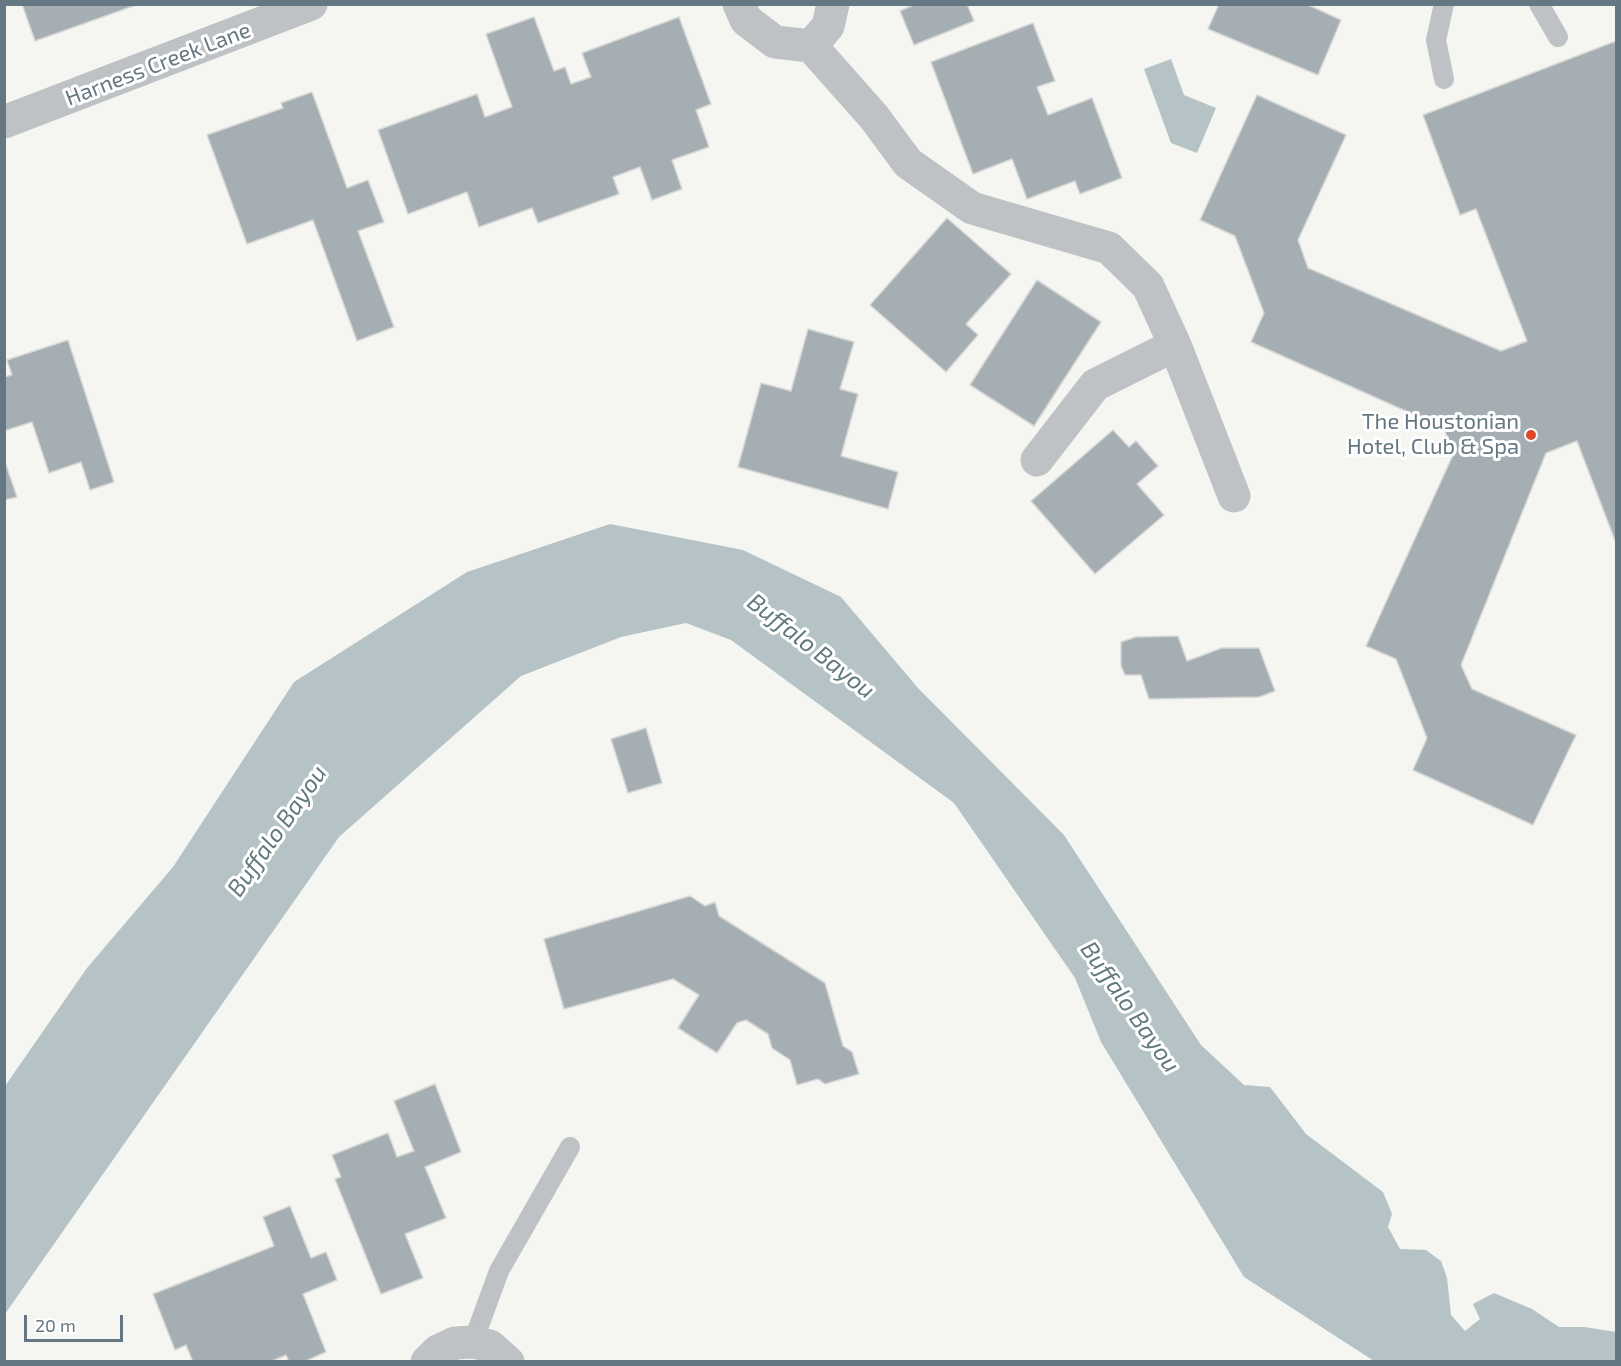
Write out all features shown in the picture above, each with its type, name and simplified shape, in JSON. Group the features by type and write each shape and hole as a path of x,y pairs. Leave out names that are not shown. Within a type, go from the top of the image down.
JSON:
{"street":[{"name":"Harness Creek Lane","path":"4,122 266,13 311,4"},
{"path":"739,4 746,20 775,42 811,45 874,117 908,163 972,208 1109,248 1148,286 1175,345 1234,496"},
{"path":"811,45 828,26 832,4"},
{"path":"1037,460 1095,385 1175,345"},
{"path":"427,1362 438,1351 455,1343 473,1342 490,1346 508,1362"}],"lane":[{"path":"1444,4 1436,40 1444,79"},
{"path":"1539,4 1558,38"},
{"path":"473,1342 500,1271 570,1147"}],"water":[{"path":"1171,59 1184,95 1216,108 1197,153 1171,143 1144,69"},
{"name":"Buffalo Bayou","path":"610,524 743,550 841,597 918,688 1064,835 1201,1045 1244,1085 1270,1087 1306,1134 1383,1192 1392,1214 1388,1227 1400,1249 1426,1250 1441,1261 1447,1278 1451,1315 1465,1331 1480,1319 1473,1304 1494,1293 1532,1309 1559,1327 1584,1327 1616,1332 1616,1361 1374,1361 1244,1277 1101,1042 1075,978 954,803 731,640 686,623 621,637 521,676 339,837 5,1314 5,1086 87,968 173,867 294,682 467,572"}],"building":[{"path":"22,4 139,4 35,41"},
{"path":"916,4 967,4 974,21 914,45 900,11"},
{"path":"1219,4 1306,4 1341,20 1318,75 1208,29"},
{"path":"534,17 554,71 565,67 571,84 591,77 582,53 679,17 711,104 696,110 709,147 672,160 682,189 652,200 640,167 613,177 619,194 538,223 532,208 479,227 467,192 408,214 378,130 477,94 485,117 512,107 486,34"},
{"path":"1033,23 1055,81 1037,87 1048,115 1092,98 1122,178 1080,194 1075,181 1027,199 1012,159 973,174 931,62"},
{"name":"The Houstonian Hotel, Club & Spa","path":"1616,41 1616,543 1577,441 1546,453 1461,665 1472,689 1576,735 1533,825 1413,770 1427,738 1396,659 1366,646 1453,455 1444,428 1251,342 1264,313 1235,236 1200,220 1257,95 1346,135 1298,240 1308,268 1501,351 1527,341 1476,209 1460,215 1423,115"},
{"path":"312,92 347,188 368,180 384,222 358,231 394,327 357,341 313,220 247,244 207,135 283,108 281,103"},
{"path":"947,218 1011,274 966,324 978,335 946,372 870,305"},
{"path":"1037,280 1101,322 1034,426 970,385"},
{"path":"808,329 854,342 840,389 858,394 841,456 898,472 888,509 738,467 761,383 791,391"},
{"path":"68,340 114,482 90,490 81,462 49,473 32,422 4,431 4,377 12,375 7,360"},
{"path":"1113,430 1129,447 1136,441 1158,466 1137,484 1164,515 1095,574 1031,501"},
{"path":"4,459 17,497 4,500"},
{"path":"1178,636 1187,661 1222,648 1259,648 1275,691 1259,697 1149,699 1141,675 1125,675 1121,666 1121,642 1136,637"},
{"path":"646,728 662,783 628,793 611,739"},
{"path":"690,896 705,906 715,902 719,916 825,983 843,1046 852,1052 859,1074 825,1084 818,1079 797,1085 790,1060 772,1048 768,1034 746,1020 737,1023 717,1053 678,1028 699,995 673,979 564,1009 544,939"},
{"path":"435,1084 461,1152 425,1167 446,1218 405,1234 423,1278 381,1294 335,1179 341,1177 332,1155 388,1133 397,1157 414,1151 394,1101"},
{"path":"290,1206 311,1258 326,1252 337,1280 303,1294 326,1352 303,1362 289,1362 286,1355 270,1362 193,1362 186,1345 175,1350 153,1294 274,1246 263,1217"}],"place":[{"name":"The Houstonian Hotel, Club & Spa","path":"1531,435"}]}
